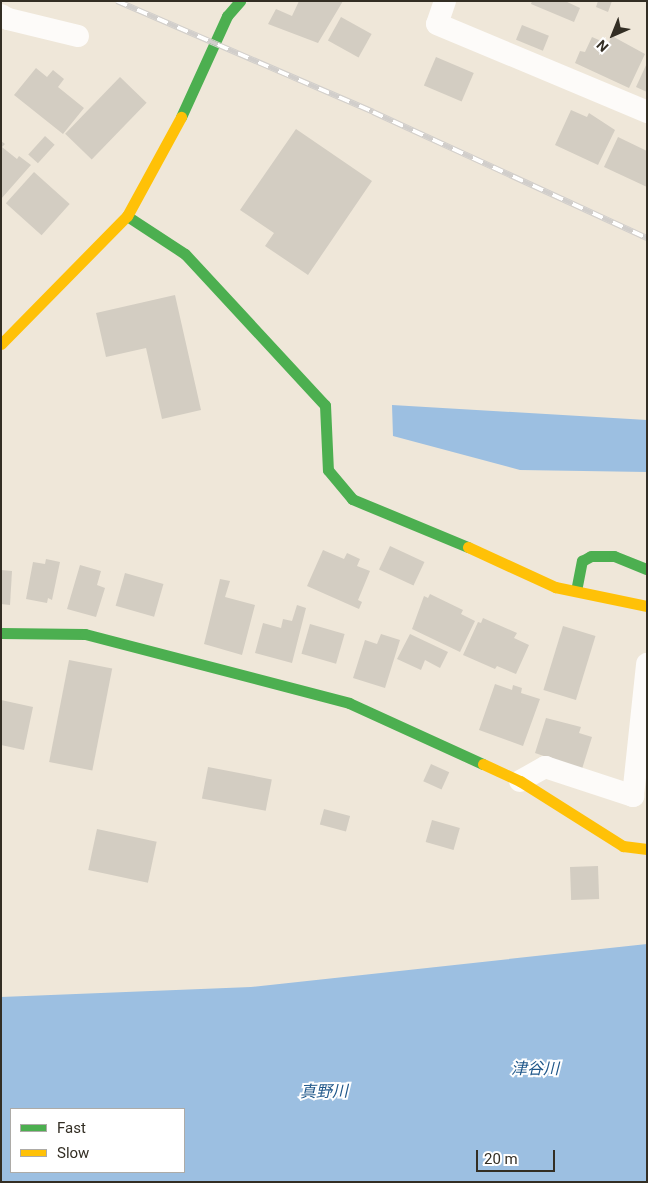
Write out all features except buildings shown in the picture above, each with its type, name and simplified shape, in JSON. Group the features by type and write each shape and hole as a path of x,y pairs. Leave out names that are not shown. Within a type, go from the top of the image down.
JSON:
{"street":[{"path":"1,344 127,216 179,122 227,16 240,1"},
{"path":"445,1 437,24 647,112"},
{"path":"1,15 8,19 78,36"},
{"path":"127,216 185,254 325,405 328,470 352,499 460,542 556,587 647,606"},
{"path":"576,591 582,561 591,556 614,556 647,569"},
{"path":"1,633 85,634 349,704 520,781 623,846 647,849"},
{"path":"520,781 545,767 634,796 647,664"}],"water":[{"path":"392,405 647,420 647,472 520,470 393,436"},
{"name":"津谷川","path":"647,944 647,1182 1,1182 1,997 251,987"}],"railway":[{"path":"117,1 373,112 647,238"}],"traffic: fast":[{"path":"181,117 227,16 240,1"},
{"path":"127,216 185,254 325,405 328,470 352,499 468,547"},
{"path":"576,591 582,561 591,556 614,556 647,569"},
{"path":"1,633 85,634 349,703 483,764"}],"traffic: slow":[{"path":"1,344 127,216 181,117"},
{"path":"468,547 555,587 647,606"},
{"path":"483,764 520,781 623,846 647,849"}],"water label":[{"name":"真野川","path":"324,1092"}]}
